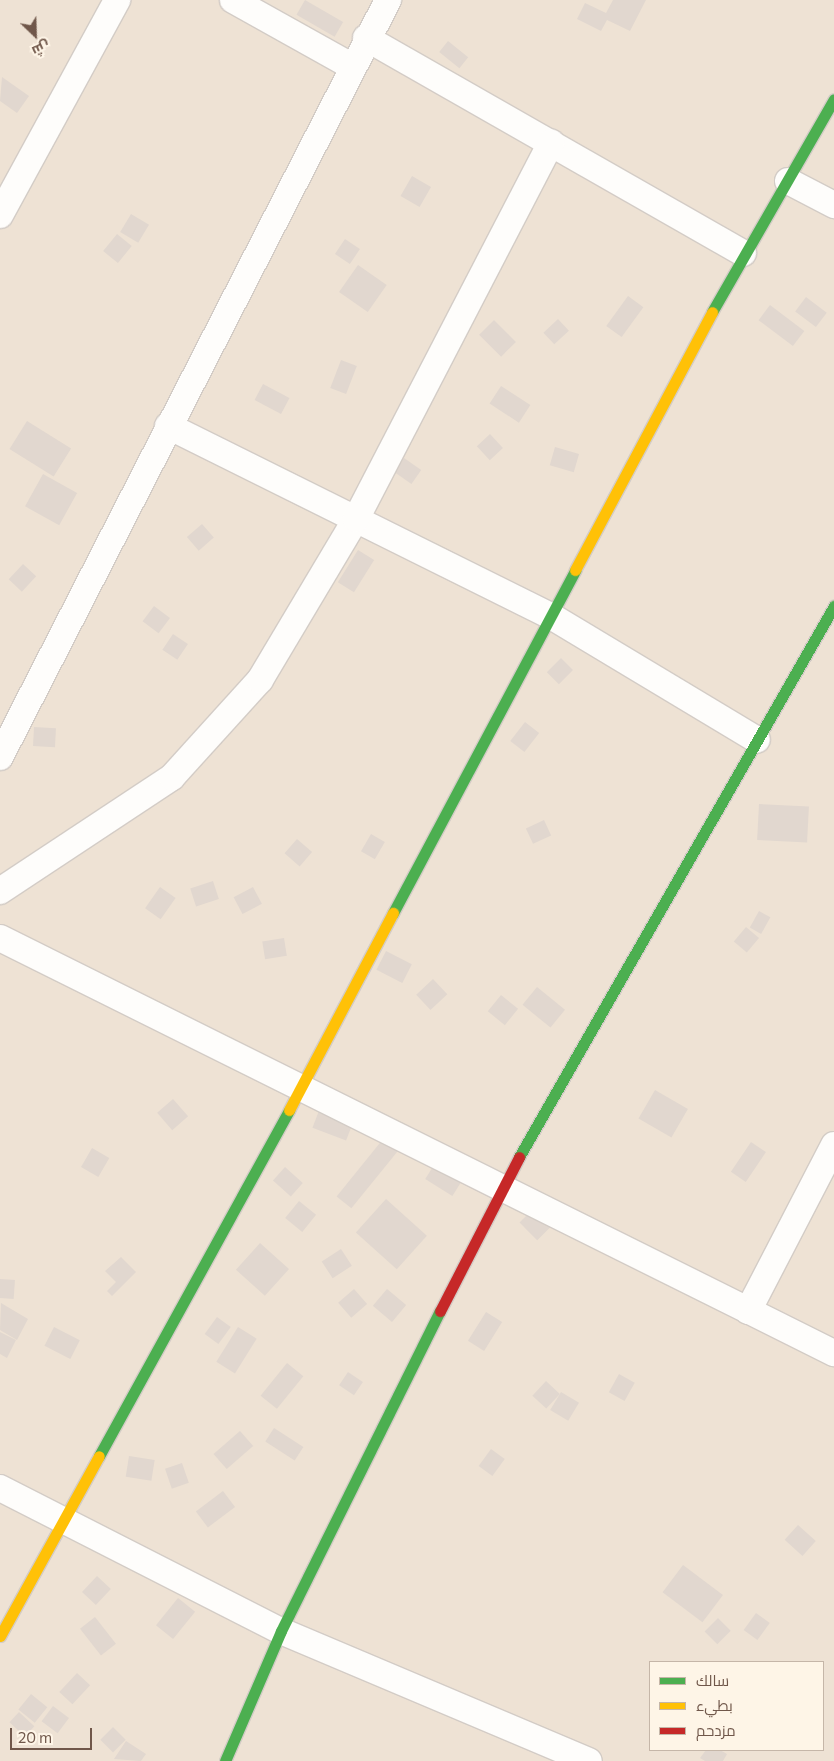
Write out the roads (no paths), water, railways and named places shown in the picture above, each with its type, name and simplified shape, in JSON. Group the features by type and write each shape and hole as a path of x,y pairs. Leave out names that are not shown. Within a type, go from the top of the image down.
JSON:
{"street":[{"path":"0,215 118,0"},
{"path":"233,0 351,66"},
{"path":"0,757 351,66 388,0"},
{"path":"366,38 743,253"},
{"path":"0,1636 301,1087 743,253 788,181 834,99"},
{"path":"0,890 172,777 260,680 356,519 551,143"},
{"path":"788,181 834,205"},
{"path":"168,426 551,616 757,740"},
{"path":"225,1761 281,1631 502,1187 834,606"},
{"path":"0,938 748,1311 834,1352"},
{"path":"748,1311 834,1145"},
{"path":"0,1488 62,1522 281,1631 589,1761"}]}
